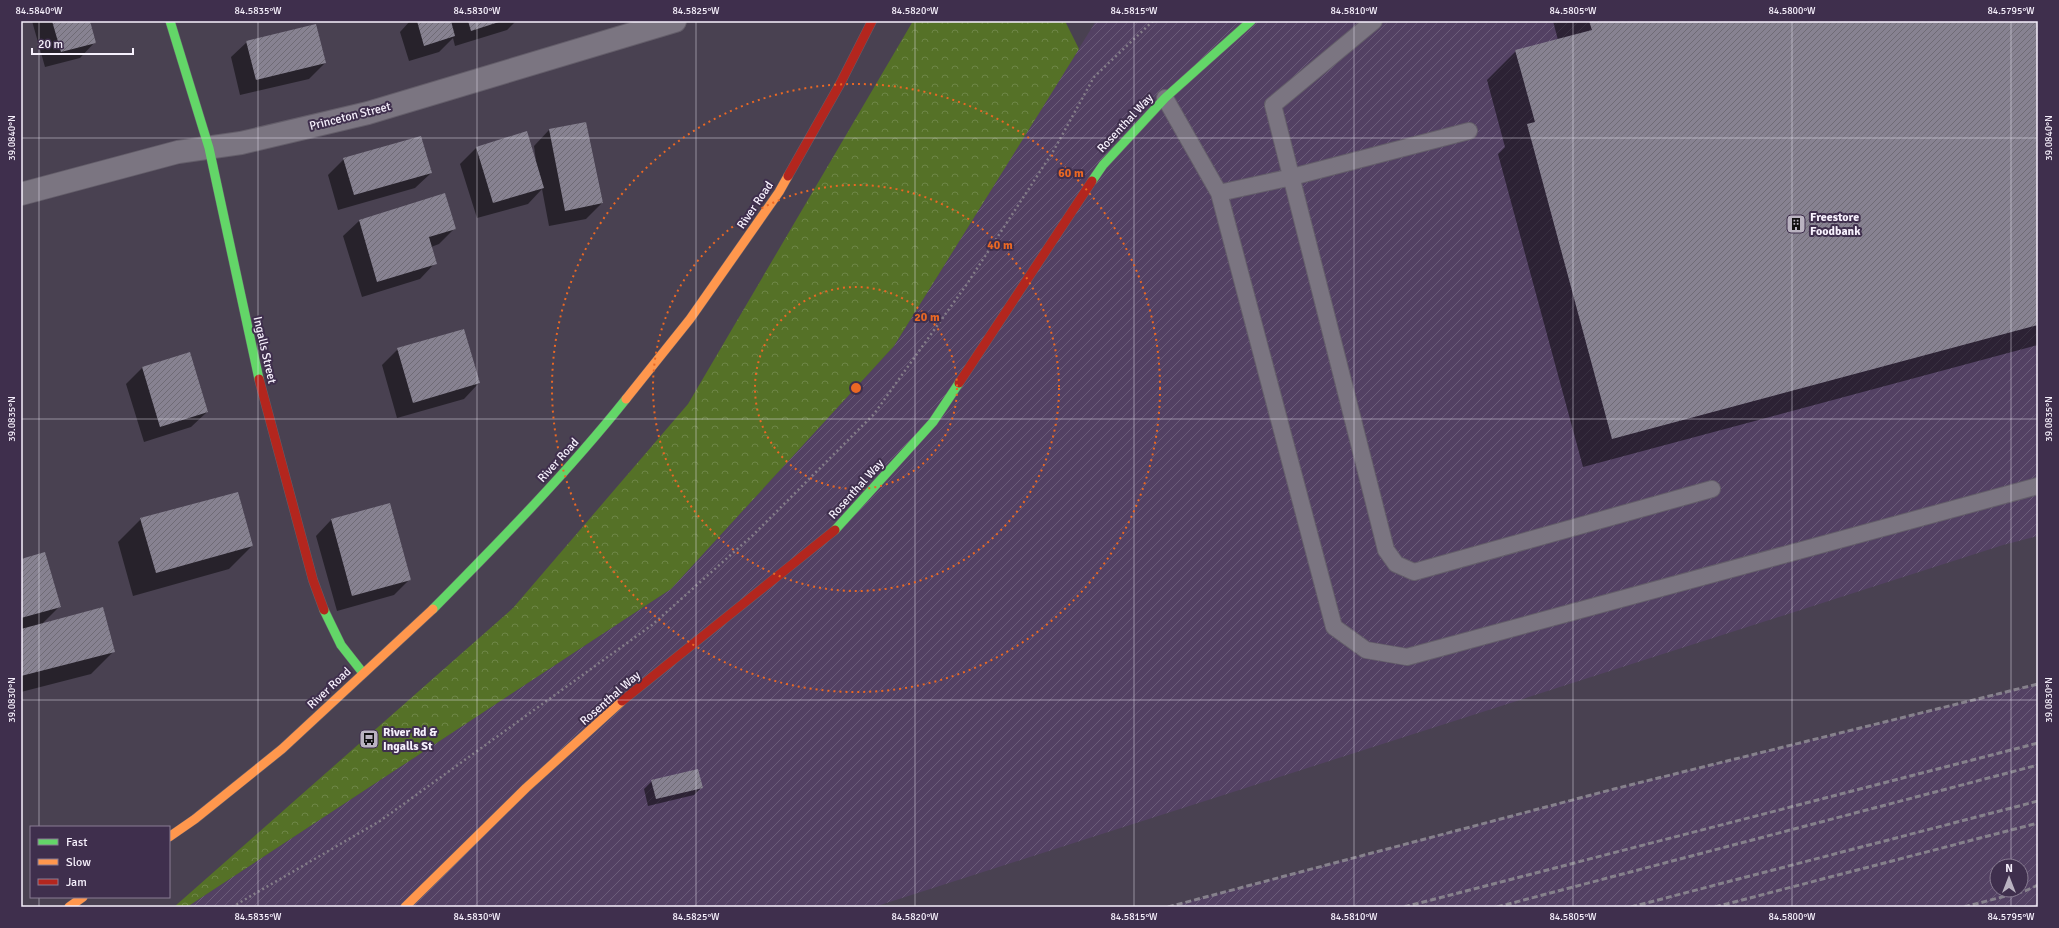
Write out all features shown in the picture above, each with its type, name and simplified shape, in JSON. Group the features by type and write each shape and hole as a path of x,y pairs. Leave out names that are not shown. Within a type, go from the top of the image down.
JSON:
{"street":[{"name":"Ingalls Street","path":"170,21 209,148 254,360 313,580 329,623 342,645 363,673"},
{"name":"Princeton Street","path":"21,194 178,152 241,143 368,113 675,21"},
{"name":"River Road","path":"170,836 195,819 282,749 421,621 520,521 603,428 690,319 779,192 840,84 872,21"},
{"name":"Rosenthal Way","path":"405,907 413,901 526,788 618,704 838,528 933,422 1103,164 1165,98 1251,21"},
{"path":"69,907 82,898"}],"lane":[{"path":"1374,21 1273,105 1386,550 1396,564 1414,572 1712,489"},
{"path":"1165,98 1218,193 1334,627 1366,650 1407,657 2038,486"},
{"path":"1218,193 1292,178 1469,131"}],"path":[{"path":"232,907 386,817 652,625 753,535 874,414 971,278 1054,150 1094,77 1153,21"}],"shaded area":[{"path":"1096,21 2038,21 2038,536 2003,545 874,907 187,907 671,589 894,346"},
{"path":"2038,684 2038,907 1168,907 1614,789"}],"green space":[{"path":"913,21 1065,21 1079,49 894,346 671,589 187,907 174,907 513,608 688,404"}],"building":[{"path":"52,21 90,21 96,43 61,52"},
{"path":"417,21 451,21 455,36 424,46"},
{"path":"468,21 502,21 471,31"},
{"name":"Freestore Foodbank","path":"1589,21 2038,21 2038,325 1612,439 1527,124 1535,122 1515,50 1592,30"},
{"path":"316,24 326,63 256,80 246,41"},
{"path":"586,122 603,203 565,211 549,129"},
{"path":"527,131 544,188 493,203 476,147"},
{"path":"421,136 432,173 354,195 343,158"},
{"path":"445,193 456,229 429,237 437,264 377,282 359,220"},
{"path":"464,329 480,383 413,403 397,348"},
{"path":"190,352 208,412 160,427 142,367"},
{"path":"238,492 253,546 156,573 140,518"},
{"path":"390,503 411,580 352,596 331,519"},
{"path":"45,552 61,607 21,618 21,559"},
{"path":"103,607 115,652 21,676 21,629"},
{"path":"698,769 703,788 656,799 651,780"}],"railway":[{"path":"1168,907 1614,789 2038,684"},
{"path":"1404,907 2038,743"},
{"path":"1497,907 2038,765"},
{"path":"1631,907 2038,801"},
{"path":"1715,907 2038,823"},
{"path":"1964,907 2025,891 2038,885"}],"traffic: fast":[{"path":"170,21 209,148 259,379"},
{"path":"1092,181 1103,165 1165,98 1251,21"},
{"path":"835,530 933,422 959,383"},
{"path":"433,609 557,480 626,399"},
{"path":"324,610 341,645 363,673"}],"traffic: slow":[{"path":"626,399 690,319 779,192 788,176"},
{"path":"170,836 195,819 282,749 433,609"},
{"path":"405,907 526,788 622,701"},
{"path":"69,907 82,898"}],"traffic: jam":[{"path":"788,176 840,84 872,21"},
{"path":"959,383 1092,181"},
{"path":"259,379 313,580 324,610"},
{"path":"622,701 835,530"}],"place":[{"name":"Freestore Foodbank","path":"1796,224"},
{"name":"River Rd & Ingalls St","path":"369,739"}]}
